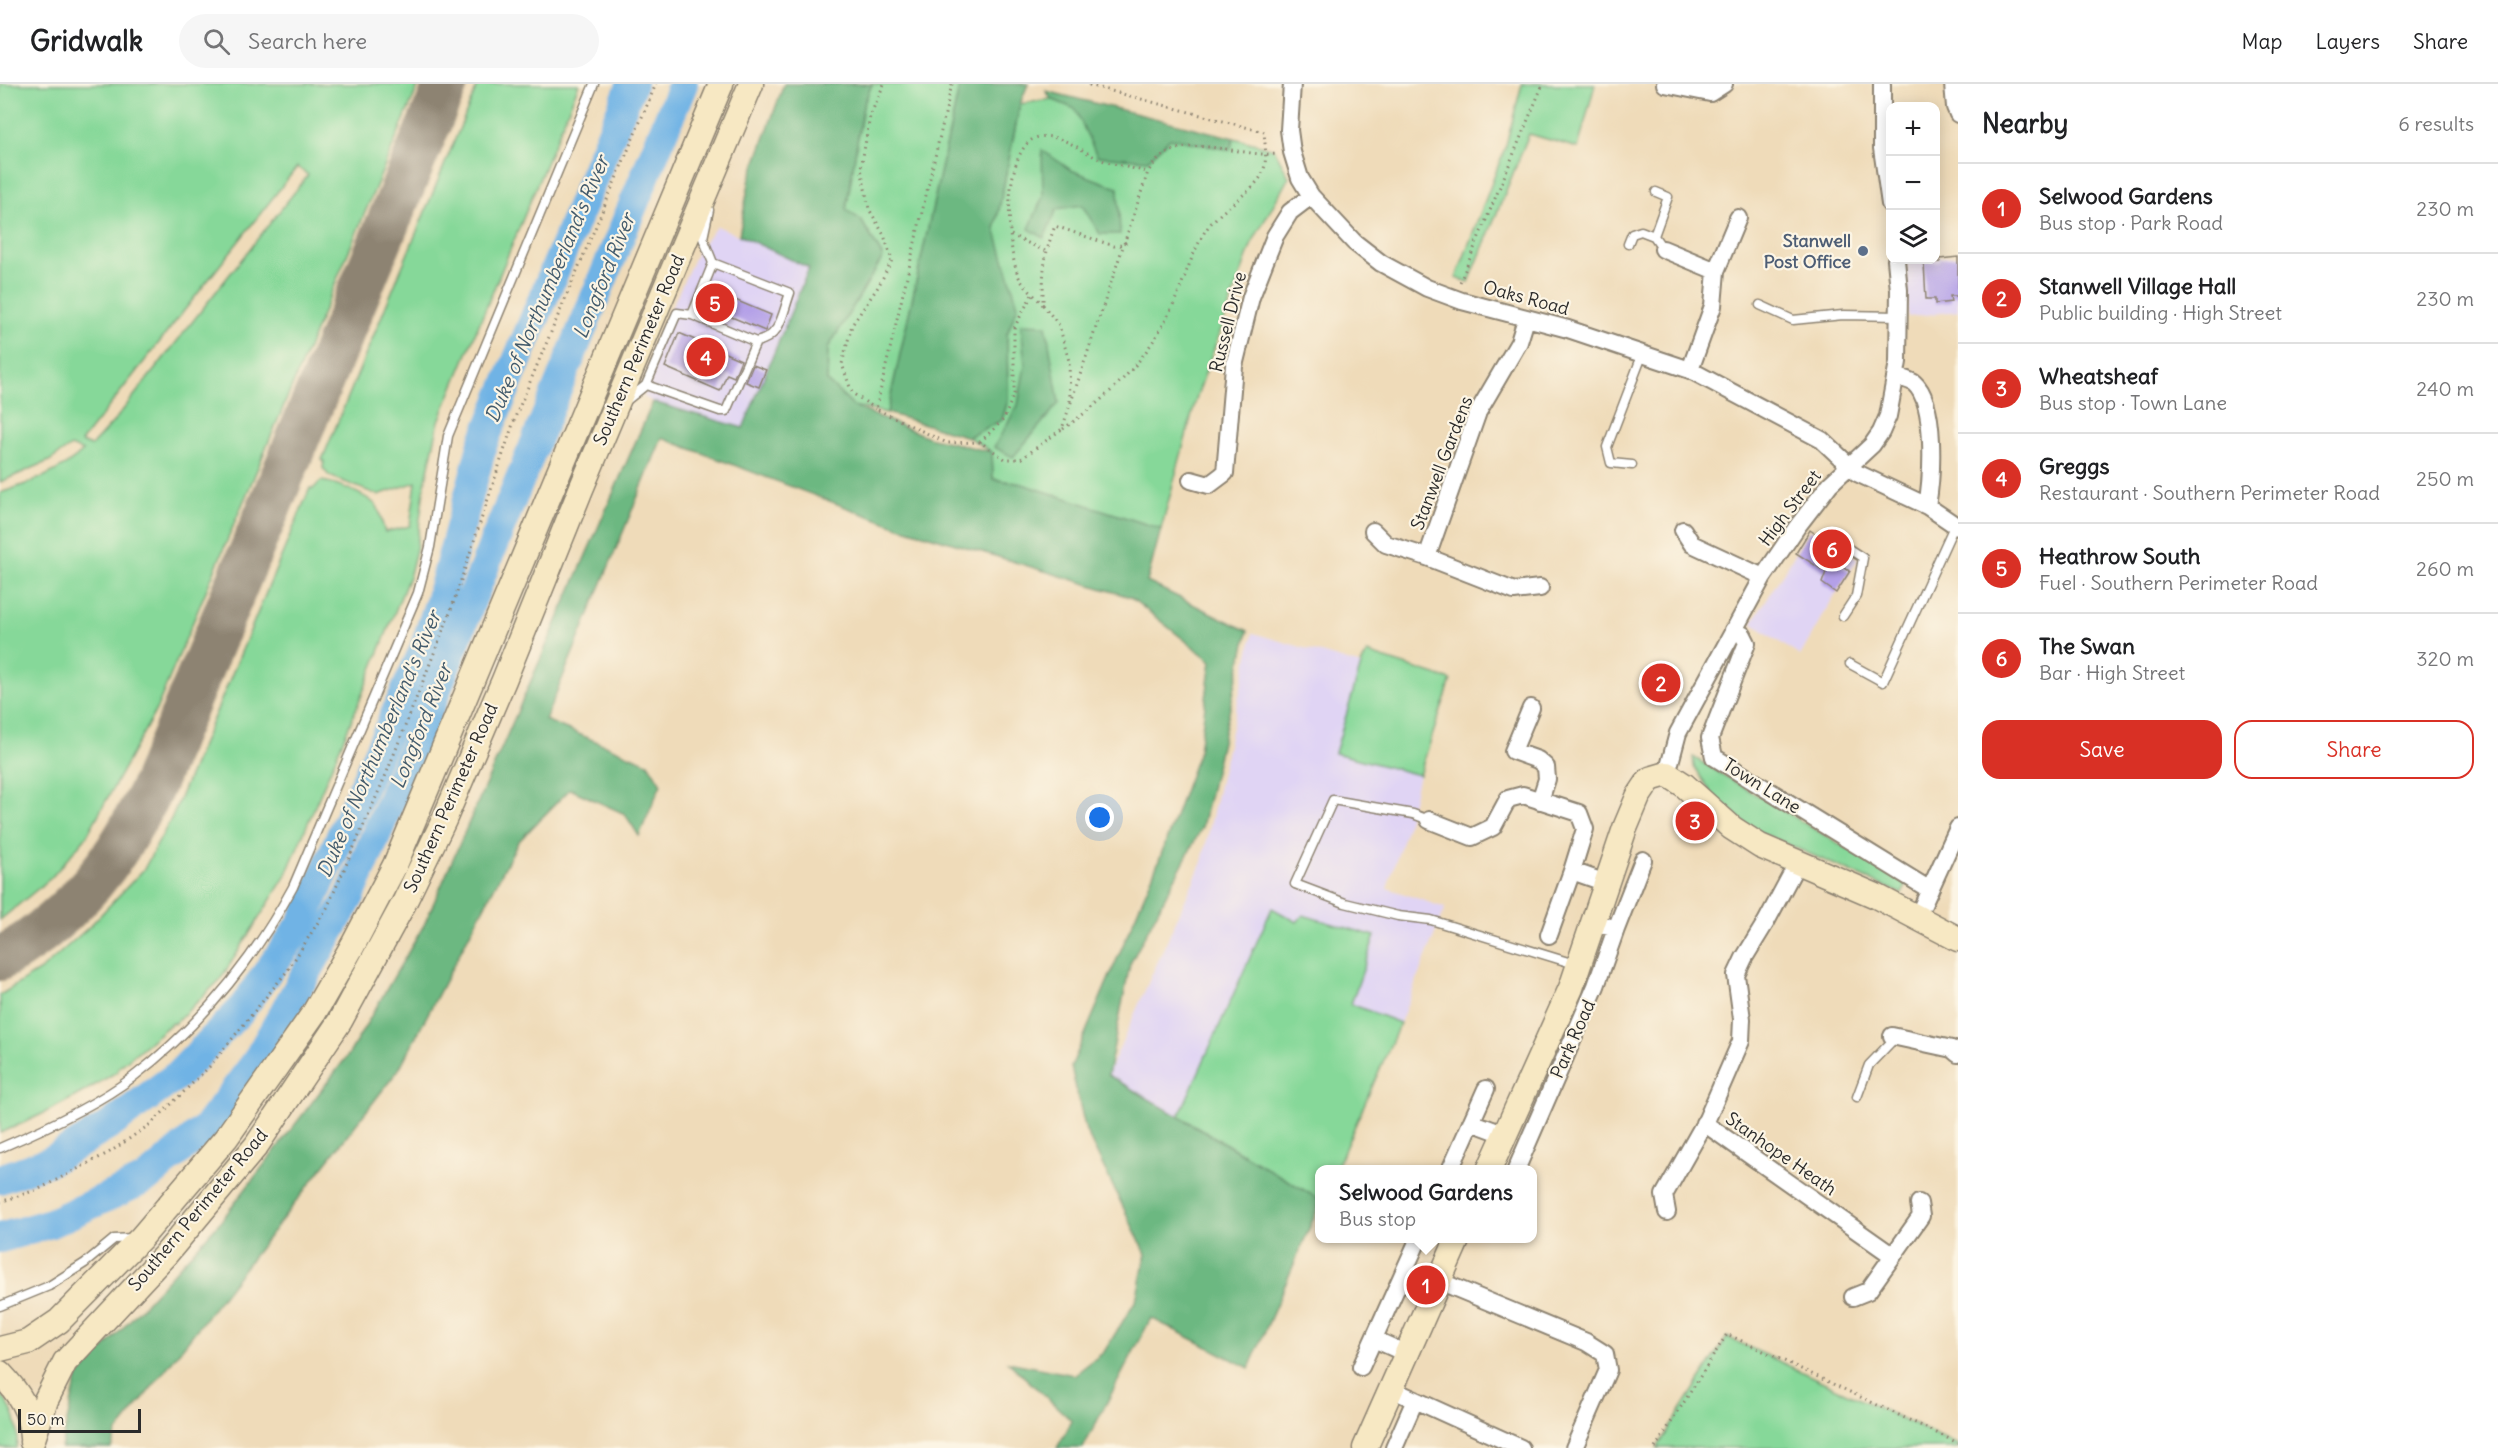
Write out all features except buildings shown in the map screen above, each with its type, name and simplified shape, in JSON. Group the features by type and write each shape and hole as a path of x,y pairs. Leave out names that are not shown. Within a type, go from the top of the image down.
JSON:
{"street":[{"name":"Southern Perimeter Road","path":"0,1349 28,1341 59,1322 141,1238 226,1138 314,1013 353,945 395,865 721,84"},
{"name":"Southern Perimeter Road","path":"31,1445 45,1400 65,1362 166,1254 256,1146 304,1076 368,973 444,820 752,84"},
{"name":"Oaks Road","path":"1292,84 1289,130 1292,152 1300,178 1311,196 1354,242 1381,263 1427,288 1453,298 1568,329 1690,370 1822,440 1857,473 1927,506 1956,526"},
{"path":"1665,84 1710,93 1724,84"},
{"path":"1882,84 1882,148 1886,176"},
{"path":"1953,84 1955,107 1958,114"},
{"name":"Russell Drive","path":"1191,480 1209,485 1226,473 1234,366 1251,297 1275,236 1290,212 1311,196"},
{"path":"1690,370 1713,306 1716,271 1738,218"},
{"path":"1658,242 1716,271"},
{"name":"High Street","path":"1667,774 1678,733 1763,577 1807,522 1830,484 1872,445 1881,432 1888,416 1896,376 1899,316 1896,264"},
{"name":"Stanwell Gardens","path":"1427,557 1478,412 1519,342 1526,319"},
{"path":"1896,376 1914,383 1922,397 1928,417 1932,446 1927,506"},
{"path":"1683,530 1692,544 1763,577"},
{"name":"Stanwell Gardens","path":"1373,531 1386,544 1427,557 1514,591 1540,588"},
{"name":"Town Lane","path":"1733,630 1743,635 1747,643 1710,738 1714,757 1930,890"},
{"path":"1531,708 1513,751 1538,760 1546,767 1547,779 1540,801"},
{"path":"1667,774 1684,785 1732,828 1760,846 1876,896 1958,939"},
{"name":"Park Road","path":"1492,1165 1578,966 1638,797 1650,779 1667,774"},
{"path":"1429,820 1473,837 1493,827 1508,799 1523,795 1579,813 1585,828 1549,935"},
{"path":"1917,918 1958,828"},
{"name":"Park Road","path":"1518,1165 1596,986 1643,860"},
{"name":"Stanhope Heath","path":"1798,862 1736,975 1742,1019 1741,1041 1704,1123 1893,1256"},
{"path":"1572,871 1606,883"},
{"path":"1593,921 1616,929"},
{"path":"1894,1037 1956,1046"},
{"path":"1452,1165 1486,1089"},
{"path":"1471,1122 1506,1136"},
{"path":"1667,1212 1664,1194 1704,1123"},
{"path":"1853,1297 1868,1291 1893,1256 1921,1216 1919,1203"},
{"path":"1361,1367 1417,1243"},
{"path":"1365,1448 1456,1243"},
{"path":"1439,1281 1586,1342 1605,1354 1608,1370 1574,1448"},
{"path":"1374,1339 1407,1354"},
{"path":"0,1372 19,1393 29,1415 31,1445"},
{"path":"1391,1389 1521,1448"},
{"path":"1394,1448 1415,1400"}],"lane":[{"path":"0,1148 68,1115 132,1078 197,1022 247,963 271,928 293,887 417,593 430,547 448,436 594,84"},
{"path":"692,315 713,264 703,238 739,116"},
{"path":"1629,244 1632,234 1641,231 1658,242 1668,197 1656,192"},
{"path":"611,418 632,395 646,385 677,313 692,315 756,342 767,340 774,334 790,293 713,264"},
{"path":"1760,305 1793,320 1843,315 1899,316"},
{"path":"646,385 720,411 726,411 756,342"},
{"path":"1632,465 1611,463 1607,447 1643,353"},
{"path":"1850,664 1882,682 1956,526"},
{"path":"1827,535 1863,558 1856,596 1843,616"},
{"path":"1429,820 1413,814 1333,800 1295,884 1345,903 1398,916 1431,920 1578,966"},
{"path":"1857,1098 1869,1065 1894,1037"},
{"path":"0,1306 49,1286 85,1263 114,1239 141,1238"}],"path":[{"path":"884,84 870,116 861,168 869,209 884,234 892,260 879,287 852,325 842,364 852,393 876,409 947,443 980,442 1005,459 1021,459 1120,384 1153,343 1172,307 1203,234 1217,214 1259,182 1264,170 1264,132 1085,84"},
{"path":"876,409 952,84"},
{"path":"1453,298 1543,84"},
{"path":"1070,406 1069,361 1059,325 1021,280 1008,223 1014,172 1024,147 1039,137 1054,138 1101,159 1148,172"},
{"path":"1062,429 1148,172 1156,159 1182,148 1195,146 1274,155 1292,152"},
{"path":"1043,305 1043,264 1045,251 1055,226 1114,246 1122,245 1128,236"},
{"path":"1011,235 1045,251"},
{"path":"980,442 1004,419 1014,394 1014,328 1032,293"},
{"path":"1655,1448 1727,1334 1958,1443"}],"shaded area":[{"path":"717,226 810,267 743,428 653,402 644,397 646,371 669,313 698,250"},
{"path":"1958,256 1958,311 1908,317 1907,264 1940,264 1940,257"},
{"path":"1810,530 1858,559 1800,656 1752,623"},
{"path":"1253,633 1361,665 1336,753 1419,775 1407,826 1387,888 1445,908 1400,1023 1351,1004 1297,922 1272,908 1179,1116 1107,1076 1202,862"}],"green space":[{"path":"0,84 419,84 156,710 86,837 51,878 0,920 0,493 55,471 83,451 71,446 49,461 0,482","holes":["297,167 308,175 115,420 91,446 81,442"]},
{"path":"478,84 579,84 439,421 424,489 416,550 410,574 285,877 220,980 174,1024 172,1023 118,1068 118,1071 60,1105 0,1133 0,995 42,969 89,927 144,869 172,817 310,488 313,489 321,481 327,482 352,490 368,499 378,508 385,532 410,526 416,482 378,495 329,476 323,468 324,461 322,460"},
{"path":"784,84 872,84 863,106 846,210 861,220 883,257 828,348 827,381 853,406 928,437 992,452 993,479 1022,484 1161,529 1147,582 1248,631 1202,827 1130,964 1108,1075 1315,1197 1315,1215 1249,1368 1151,1318 1083,1448 1057,1448 1072,1421 1008,1362 1074,1375 1104,1352 1136,1300 1146,1254 1086,1131 1071,1067 1158,863 1199,751 1211,661 1130,597 893,525 662,438 545,720 648,763 661,784 639,836 625,814 570,789 518,842 399,1069 117,1432 111,1448 61,1448 77,1378 221,1221 349,1054 424,925 653,402 743,428 809,268 739,235 750,178"},
{"path":"872,84 960,84 887,413 853,406 827,381 828,348 883,257 861,220 846,210 863,106"},
{"path":"960,84 1028,84 1020,104 995,229 1018,306 1007,334 1008,400 1002,420 968,437 887,413"},
{"path":"1522,84 1595,84 1578,148 1529,134 1469,282 1456,278 1506,145"},
{"path":"1046,91 1234,138 1230,150 1170,138 1148,160 1097,156 1075,109 1051,99"},
{"path":"1051,99 1117,123 1184,140 1229,150 1234,138 1274,149 1289,177 1252,243 1197,396 1161,529 1022,484 993,479 992,452 968,437 1002,420 1008,400 1007,334 1017,306 995,229 1020,104"},
{"path":"1042,150 1071,170 1118,188 1120,234 1100,234 1082,205 1057,209 1044,238 1029,229 1043,196"},
{"path":"1021,324 1046,325 1059,403 1013,457 994,447 1018,405 1025,365"},
{"path":"1367,653 1451,680 1419,775 1335,753 1361,665"},
{"path":"1693,757 1907,884 1902,894 1752,829 1713,795 1694,767"},
{"path":"1272,908 1297,922 1303,915 1375,936 1351,1004 1400,1023 1338,1165 1315,1165 1315,1197 1179,1116"},
{"path":"1727,1337 1958,1445 1958,1448 1657,1448"},
{"path":"0,1394 15,1419 16,1448 0,1448"}],"waterway":[{"name":"Duke of Northumberland's River","path":"0,1179 50,1161 110,1125 179,1074 241,1010 302,923 423,652 441,598 483,443 632,84"},
{"name":"Longford River","path":"0,1238 51,1223 146,1179 207,1127 256,1062 350,896 417,740 493,545 683,84"}],"taxiway":[{"path":"0,959 50,925 93,882 122,843 151,790 446,84"}],"place":[{"name":"Stanwell Post Office","path":"1863,251"},
{"name":"Heathrow South","path":"715,303"},
{"name":"Greggs","path":"706,357"},
{"name":"The Swan","path":"1832,549"},
{"name":"Stanwell Village Hall","path":"1661,683"},
{"name":"Wheatsheaf","path":"1695,821"},
{"name":"Selwood Gardens","path":"1426,1285"}]}
